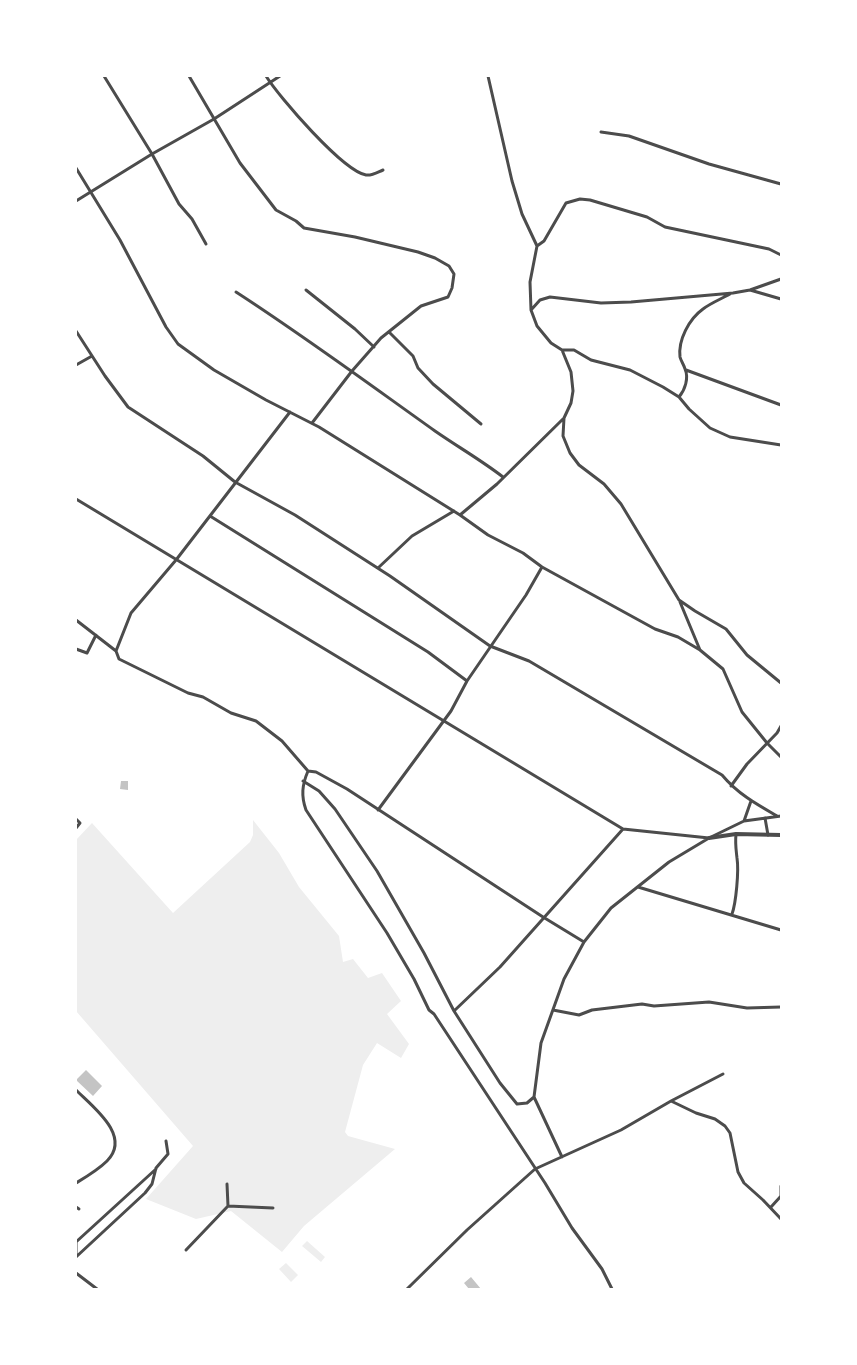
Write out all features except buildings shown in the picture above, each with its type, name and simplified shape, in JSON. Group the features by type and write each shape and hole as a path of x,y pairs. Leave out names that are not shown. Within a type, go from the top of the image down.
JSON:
{"street":[{"path":"104,76 152,154 179,204 192,219 206,244"},
{"path":"189,76 240,163 276,210 296,221 304,228 355,237 418,252 435,258 450,266 454,274 452,288 448,297 421,306 389,332 374,346 352,371 312,423"},
{"path":"266,76 332,152 359,172 366,175 383,170"},
{"path":"76,200 214,119 280,76"},
{"path":"488,76 512,181 522,214 538,246"},
{"path":"601,132 629,136 709,164 781,184"},
{"path":"76,168 120,240 166,327 178,344 214,370 312,423 454,511 488,535 523,553 542,567 655,630 678,637 700,650 723,669 742,712 781,758"},
{"path":"781,255 769,249 665,228 647,217 590,200 580,199 566,203 544,241 538,246 530,282 531,310 537,326 551,343 562,350 574,350 591,360 630,370 663,387 679,397 689,409 710,428 730,437 781,445"},
{"path":"531,310 540,300 550,297 601,303 733,293 750,290 781,279"},
{"path":"306,290 374,346"},
{"path":"750,290 781,299"},
{"path":"236,292 301,334 503,477"},
{"path":"679,397 684,391 686,370 680,358 681,344 688,324 702,309 733,293"},
{"path":"76,332 128,407 202,456 235,482 295,515 378,568 490,646 536,665 722,775 731,786 751,801 779,816"},
{"path":"389,332 413,356 418,368 433,384 481,424"},
{"path":"460,515 503,477 564,418 571,403 573,391 571,372 562,350"},
{"path":"76,365 92,356"},
{"path":"686,370 781,405"},
{"path":"116,651 124,627 131,614 176,560 290,412"},
{"path":"564,418 563,436 570,453 579,465 604,484 621,504 679,600 700,650"},
{"path":"76,499 623,829 708,838 736,834 781,835"},
{"path":"378,568 412,536 454,511"},
{"path":"210,516 428,652 467,681"},
{"path":"378,810 451,711 467,681 526,595 542,567"},
{"path":"679,600 726,629 747,655 781,683"},
{"path":"76,620 116,651 119,659 188,693 203,697 231,713 256,721 282,741 308,771 316,772 378,810 543,918 584,942"},
{"path":"76,649 87,653 96,635"},
{"path":"731,786 747,764 781,726"},
{"path":"308,771 303,781 303,799 306,810 414,979 429,1010 434,1014 572,1228 602,1269 612,1289"},
{"path":"303,781 319,790 335,809 350,833 377,870 424,953 454,1011 515,1103 523,1104 534,1098"},
{"path":"744,821 751,801"},
{"path":"562,1157 534,1098 541,1043 564,979 584,942 610,908 669,862 708,838 744,821 779,816"},
{"path":"765,818 768,834"},
{"path":"76,819 80,823 76,828"},
{"path":"454,1011 500,967 623,829"},
{"path":"732,914 735,907 738,858 734,846 736,834"},
{"path":"638,886 781,930"},
{"path":"553,1010 579,1015 592,1010 642,1004 654,1006 709,1002 747,1008 781,1007"},
{"path":"407,1289 467,1230 535,1169 621,1130 671,1101 723,1074"},
{"path":"76,1090 108,1124 115,1136 115,1144 108,1161 76,1183"},
{"path":"671,1101 696,1113 715,1119 725,1126 730,1133 738,1172 744,1184 781,1219"},
{"path":"76,1257 76,1242 156,1168 168,1154 166,1141"},
{"path":"76,1257 145,1193 152,1184 156,1168"},
{"path":"186,1250 228,1206 228,1184"},
{"path":"770,1207 781,1196 781,1186"},
{"path":"228,1206 273,1208"},
{"path":"76,1273 97,1289"}],"shaded area":[{"path":"253,820 279,853 299,887 339,936 343,962 353,959 368,978 382,973 401,1001 387,1014 409,1044 401,1058 377,1043 363,1065 345,1132 348,1136 395,1149 304,1226 282,1252 231,1211 196,1219 146,1199 193,1146 76,1011 76,840 92,823 173,913 250,842 253,835"},
{"path":"307,1241 325,1257 321,1262 302,1246"},
{"path":"286,1263 298,1275 291,1282 279,1269"}]}
